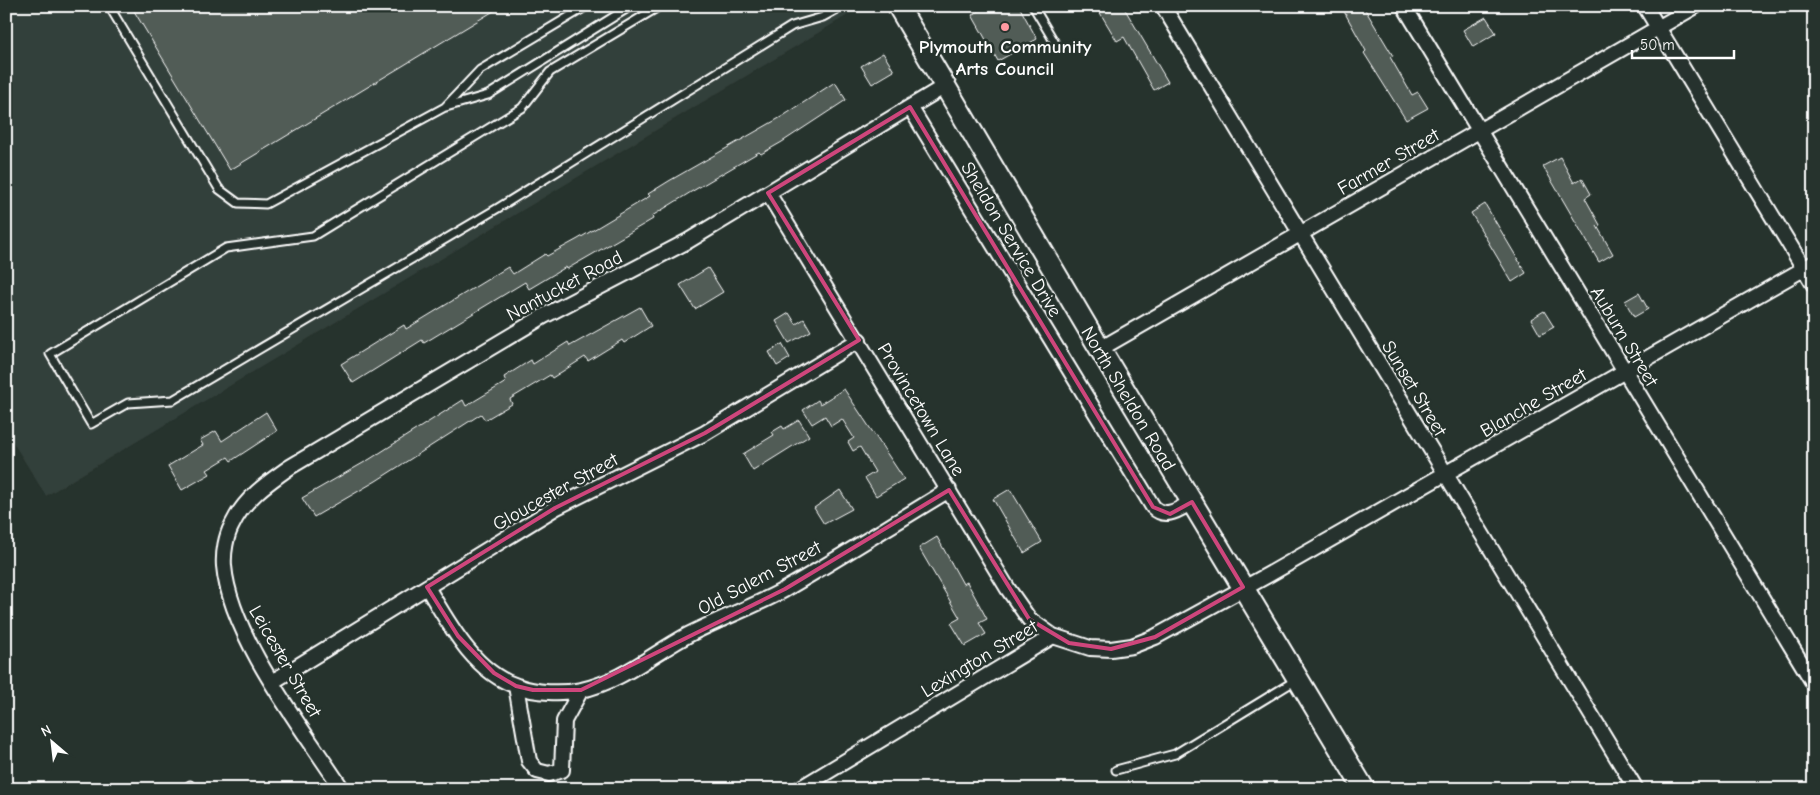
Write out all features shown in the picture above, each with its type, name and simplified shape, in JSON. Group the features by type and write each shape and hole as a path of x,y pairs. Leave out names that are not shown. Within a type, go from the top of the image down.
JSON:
{"main road":[{"name":"North Sheldon Road","path":"898,6 1100,349 1364,789"}],"street":[{"name":"Sunset Street","path":"1164,6 1636,789"},
{"name":"Auburn Street","path":"1404,6 1814,684"},
{"path":"1645,6 1809,266 1814,285"},
{"name":"Farmer Street","path":"1100,349 1696,6"},
{"name":"Nantucket Road","path":"226,543 232,525 244,504 264,485 290,467 544,316 688,240 945,86"},
{"name":"Sheldon Service Drive","path":"910,108 1153,507 1161,513 1170,514 1192,502"},
{"name":"Provincetown Lane","path":"768,193 859,340 1008,589 1029,619 1053,636"},
{"name":"Blanche Street","path":"1243,587 1268,575 1809,266"},
{"name":"Gloucester Street","path":"272,682 555,508 705,433 859,340"},
{"name":"Old Salem Street","path":"427,587 472,655 494,673 516,686 550,692 582,690 617,676 690,634 785,589 949,490"},
{"name":"Leicester Street","path":"226,543 224,564 237,617 272,682 342,789"},
{"name":"Lexington Street","path":"799,789 1053,636 1090,648 1111,649 1132,646 1156,637 1243,587"},
{"path":"516,686 529,761 537,771 549,774 562,770 564,721 582,690"}],"lane":[{"path":"109,6 218,189 238,203 266,204 445,107 488,95 631,6"},
{"path":"445,107 480,70 587,6"},
{"path":"660,6 550,72 522,108 313,236 226,248 50,354 91,424 128,403 173,400 492,211 792,26 823,17 843,6"},
{"path":"1033,6 1058,48"},
{"path":"1116,770 1175,754 1298,678"},
{"path":"184,789 190,785 193,789"}],"highlighted area":[{"path":"910,107 1153,507 1170,514 1192,502 1243,587 1155,637 1111,649 1069,643 1029,619 949,490 785,589 581,690 533,690 516,686 494,673 458,636 427,587 555,508 705,433 859,340 768,193"}],"shaded area":[{"path":"6,6 863,6 46,496 6,431"}],"building":[{"path":"131,6 502,6 230,170"},
{"name":"Plymouth Community Arts Council","path":"988,6 1019,6 1037,39 998,61 972,15"},
{"path":"1096,6 1123,6 1168,82 1154,90 1124,37 1117,41"},
{"path":"1341,6 1363,6 1393,56 1390,57 1412,95 1418,92 1428,108 1406,120 1364,53 1366,51"},
{"path":"1486,17 1496,33 1473,47 1463,30"},
{"path":"883,53 894,71 872,84 861,66"},
{"path":"835,82 846,100 782,142 761,154 759,152 691,192 652,216 653,219 567,269 566,267 529,289 525,282 424,343 422,340 353,383 341,364 404,325 406,329 508,267 513,274 545,254 547,256 578,239 650,196 648,194 669,181 783,116"},
{"path":"1560,157 1574,183 1582,178 1591,194 1585,198 1600,225 1597,226 1613,254 1599,262 1543,166"},
{"path":"1485,204 1526,273 1512,282 1471,213"},
{"path":"708,268 723,292 695,309 680,285"},
{"path":"1639,293 1648,309 1634,317 1625,301"},
{"path":"640,307 651,326 624,343 622,340 588,361 585,357 552,378 550,375 510,399 512,404 485,420 481,414 376,481 314,517 302,498 370,459 463,400 466,406 506,382 504,377 531,360 533,364 568,342 570,346"},
{"path":"1544,311 1554,327 1540,335 1531,319"},
{"path":"789,313 796,324 804,319 811,331 789,343 776,321"},
{"path":"782,344 790,358 777,366 769,352"},
{"path":"844,389 904,479 876,496 865,478 875,472 860,447 853,451 848,442 854,438 842,419 831,426 825,416 812,424 803,410 818,400 820,404"},
{"path":"266,412 277,431 231,461 228,457 207,470 210,474 182,490 168,466 203,445 200,440 216,431 222,441"},
{"path":"799,420 809,436 753,471 743,454 774,435 772,432 782,426 784,429"},
{"path":"1010,489 1042,542 1024,553 993,499"},
{"path":"840,490 852,509 824,524 814,508"},
{"path":"937,537 963,584 967,582 987,619 979,623 986,634 965,646 951,623 960,618 919,548"}],"place":[{"name":"Plymouth Community Arts Council","path":"1005,27"}]}
